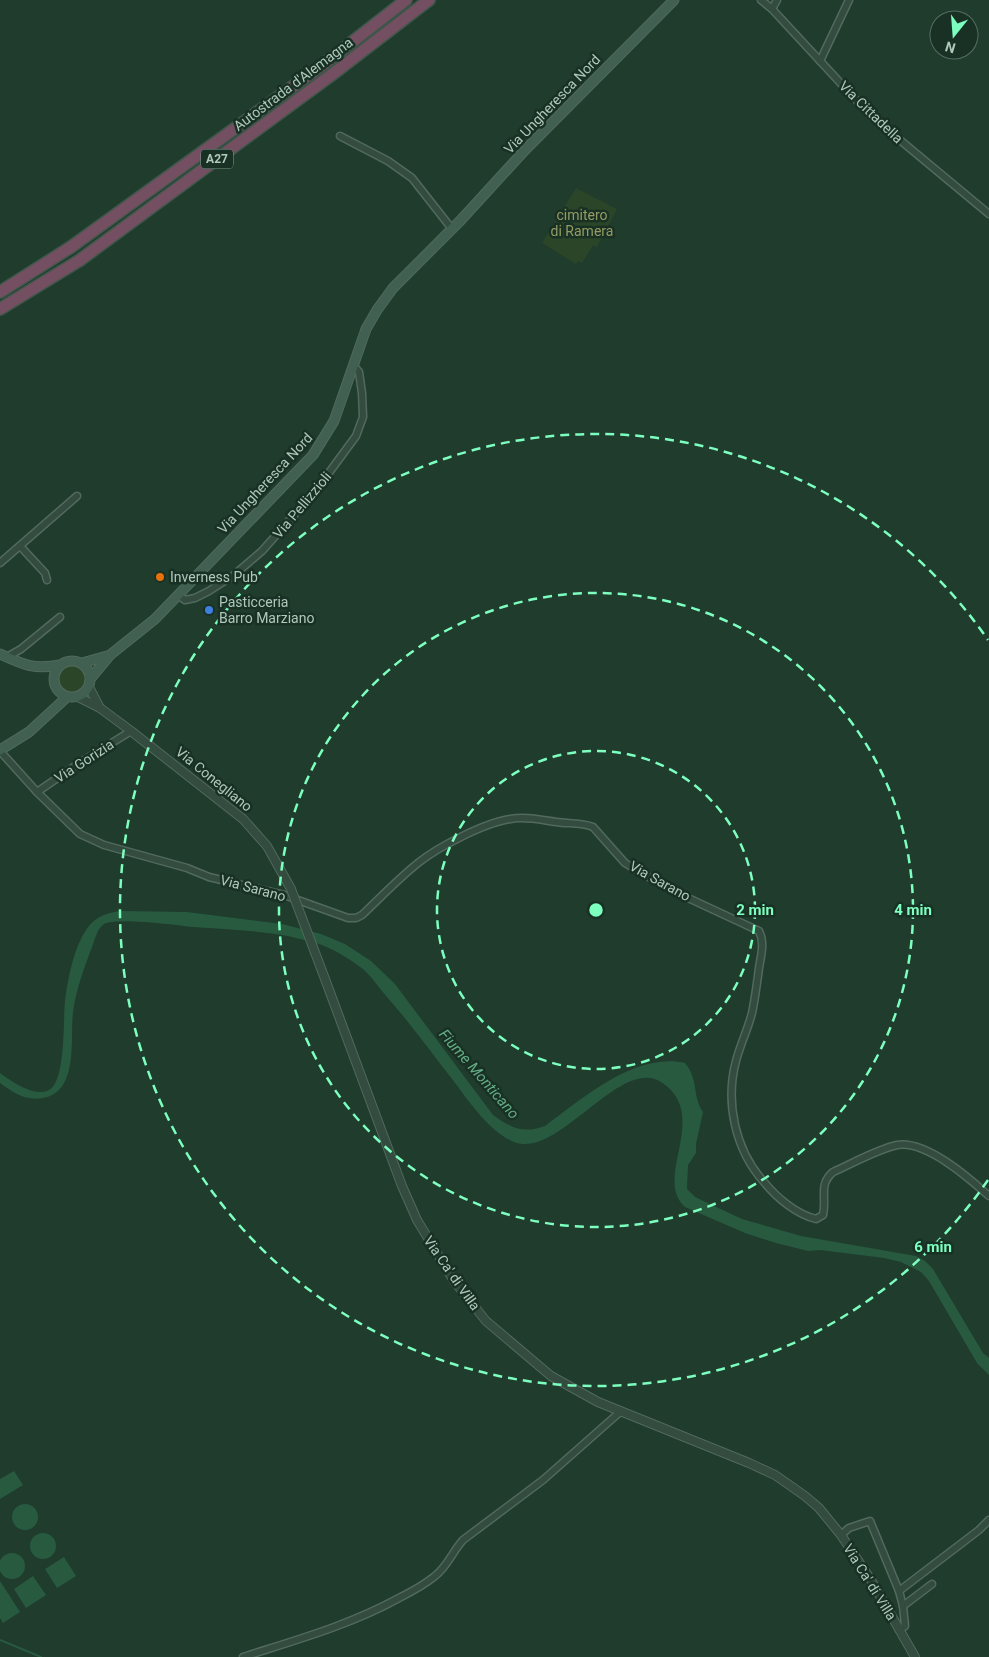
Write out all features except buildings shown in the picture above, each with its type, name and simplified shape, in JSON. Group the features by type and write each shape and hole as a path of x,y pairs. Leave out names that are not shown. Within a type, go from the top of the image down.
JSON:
{"highway":[{"name":"Autostrada d'Alemagna","path":"0,292 71,248 324,64 406,0"},
{"name":"Autostrada d'Alemagna","path":"0,309 80,260 334,73 429,0"}],"main road":[{"name":"Via Ungheresca Nord","path":"90,682 110,655 150,625 313,455 334,421 366,329 385,298 452,230 525,150 674,0"},
{"name":"Via Ungheresca Nord","path":"82,663 110,655"},
{"path":"3,656 29,667 37,668 60,665 71,660 82,663"},
{"name":"Via Conegliano","path":"82,663 90,672 90,682"},
{"path":"0,751 29,732 67,697 58,690 54,680 54,674 60,665"},
{"path":"78,697 86,691 90,682"},
{"name":"Via Conegliano","path":"67,697 78,697"}],"street":[{"name":"Via Cittadella","path":"761,0 772,9 871,116 989,214"},
{"path":"772,9 777,0"},
{"path":"820,61 848,0"},
{"path":"340,136 388,161 412,178 452,230"},
{"name":"Via Pellizzioli","path":"178,595 185,600 195,598 234,574 273,540 336,465 356,436 362,423 361,382 359,372 353,365"},
{"path":"0,563 77,496"},
{"path":"20,546 45,573 47,580"},
{"path":"3,656 21,649 60,617"},
{"path":"16,662 21,649"},
{"name":"Via Conegliano","path":"90,682 100,708"},
{"name":"Via Conegliano","path":"78,697 100,708 243,819 267,846 284,873 291,889"},
{"name":"Via Gorizia","path":"37,792 131,731"},
{"name":"Via Sarano","path":"0,751 37,792 80,834 104,845 187,868 209,877 284,895 348,918 356,918 362,915 418,863 461,836 489,825 510,818 527,818 586,824 593,827 625,862 686,897 759,931 763,939 752,1014 734,1070 732,1097 735,1123 740,1142 752,1169 768,1188 806,1217 816,1219 823,1215 825,1207 823,1187 826,1178 833,1172 898,1145 917,1148 936,1156 962,1172 989,1196"},
{"name":"Via Ca' di Villa","path":"291,889 408,1201 426,1238 454,1281 486,1321 551,1376 598,1402 775,1475 805,1496 819,1508 841,1535 871,1580 915,1657"},
{"path":"243,1657 350,1622 373,1612 428,1581 440,1572 455,1548 463,1540 543,1480 620,1412"},
{"name":"Via Ca' di Villa","path":"899,1591 979,1530 989,1520"},
{"name":"Via Ca' di Villa","path":"841,1535 849,1528 870,1521 899,1591 903,1606 905,1626 899,1630"},
{"path":"903,1606 932,1584"}],"green space":[{"name":"cimitero di Ramera","path":"576,188 617,209 597,247 593,245 582,263 578,261 576,264 542,243"},
{"path":"72,666 82,670 86,680 82,690 72,694 62,690 58,680 62,670"}],"shaded area":[{"path":"120,911 187,912 282,924 321,934 345,944 371,961 395,984 493,1115 518,1128 530,1129 545,1126 593,1091 629,1071 647,1064 666,1061 685,1063 692,1076 703,1112 696,1144 696,1153 688,1165 687,1189 695,1197 742,1219 801,1236 916,1256 925,1261 933,1269 983,1353 989,1358 989,1375 977,1363 929,1281 921,1272 901,1262 884,1258 820,1250 808,1251 776,1243 745,1233 685,1207 677,1194 674,1179 680,1146 682,1111 675,1096 661,1082 645,1078 627,1083 608,1094 550,1137 531,1144 514,1142 496,1131 472,1106 412,1027 363,969 338,953 307,940 259,932 147,922 121,921 104,924 95,938 76,996 68,1075 55,1094 37,1099 15,1093 0,1083 0,1073 23,1088 37,1092 49,1090 54,1084 61,1063 66,991 74,956 90,924 109,913"},
{"path":"14,1471 23,1485 0,1499 0,1479"},
{"path":"25,1504 34,1508 38,1517 34,1526 25,1530 16,1526 12,1517 16,1508"},
{"path":"43,1533 52,1537 56,1546 52,1555 43,1559 34,1555 30,1546 34,1537"},
{"path":"12,1553 21,1557 25,1566 21,1575 12,1579 3,1575 -1,1566 3,1557"},
{"path":"64,1557 76,1576 57,1588 45,1569"},
{"path":"33,1576 46,1595 26,1608 14,1589"},
{"path":"0,1581 20,1612 3,1623 0,1618"}],"waterway":[{"path":"0,1640 41,1657"}],"place":[{"name":"Inverness Pub","path":"160,577"},
{"name":"Pasticceria Barro Marziano","path":"209,610"}],"water label":[{"name":"Fiume Monticano","path":"479,1074"}]}
